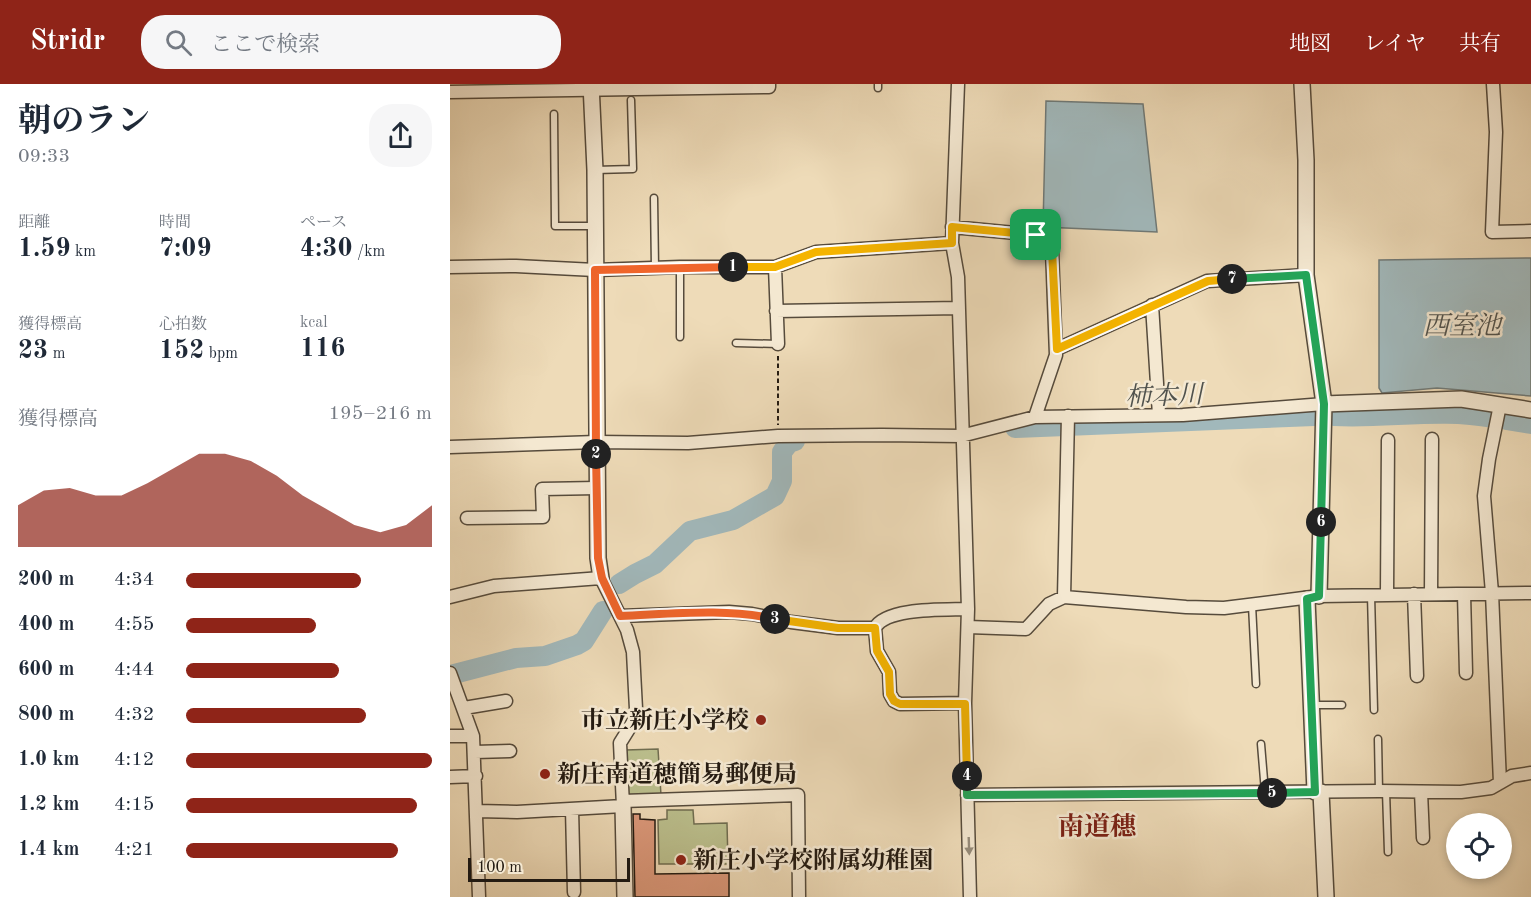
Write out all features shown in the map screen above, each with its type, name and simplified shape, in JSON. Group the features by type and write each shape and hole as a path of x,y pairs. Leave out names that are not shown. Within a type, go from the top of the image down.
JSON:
{"street":[{"path":"450,92 591,86 769,87 769,84"},
{"path":"958,84 952,243 958,277 968,609 965,704 970,897"},
{"path":"1302,84 1306,160 1306,275 1324,404 1313,598 1312,705 1326,897"},
{"path":"1493,84 1496,132 1492,232 1531,231"},
{"path":"591,86 595,170 598,558 602,578 631,640 636,709 635,719 620,743 625,897"},
{"path":"952,227 1036,235 1052,250 1057,349 1035,417"},
{"path":"450,267 516,266 595,270 775,267 816,252 952,243"},
{"path":"775,267 777,344"},
{"path":"1057,349 1208,281 1306,275"},
{"path":"1152,305 1159,415"},
{"path":"777,311 959,308"},
{"path":"450,447 596,442 688,443 778,436 961,436 1035,417 1068,422 1324,404 1461,399 1531,410"},
{"path":"1500,405 1484,496 1492,593 1500,783"},
{"path":"1064,597 1068,422"},
{"path":"1431,594 1432,439"},
{"path":"1387,594 1388,440"},
{"path":"467,518 543,517 542,489 597,488"},
{"path":"450,597 494,586 602,578"},
{"path":"968,627 1026,629 1049,604 1064,597 1186,608 1224,608 1371,594 1531,593"},
{"path":"1414,594 1418,676"},
{"path":"1464,594 1466,673"},
{"path":"965,704 900,704 894,701 890,694 889,672 877,651 875,628 884,618 908,613 968,609"},
{"path":"620,616 729,612 838,628 875,628"},
{"path":"451,676 473,736 479,897"},
{"path":"464,708 506,701"},
{"path":"450,736 473,736"},
{"path":"475,752 510,751"},
{"path":"967,795 1461,792 1491,788 1512,776 1531,773"},
{"path":"450,777 476,776"},
{"path":"1421,792 1423,838"},
{"path":"477,812 517,812 798,795 799,897"},
{"path":"572,808 574,892"}],"lane":[{"path":"595,170 633,169 632,100"},
{"path":"554,114 555,226 594,226"},
{"path":"654,198 655,268"},
{"path":"680,267 680,338"},
{"path":"736,343 777,344"},
{"path":"1371,594 1374,710"},
{"path":"1252,605 1256,684"},
{"path":"1312,705 1342,705"},
{"path":"1378,739 1388,852"},
{"path":"1262,744 1265,793"}],"path":[{"path":"777,344 778,436"}],"green space":[{"path":"658,749 661,795 628,795 626,750"},
{"path":"667,810 693,810 694,824 727,823 728,864 659,864 658,820 667,819"}],"water":[{"path":"1046,101 1143,104 1157,232 1043,227"},
{"name":"西室池","path":"1531,258 1531,396 1437,388 1382,393 1379,388 1379,260"}],"building":[{"path":"633,814 640,814 640,819 655,820 655,874 729,873 729,897 635,897"}],"waterway":[{"name":"柿本川","path":"1334,416 1454,414 1493,418"},
{"name":"柿本川","path":"1015,428 1314,416"},
{"name":"柿本川","path":"1506,420 1531,424"},
{"name":"柿本川","path":"619,584 655,564 690,531 733,520 775,496 782,481 782,452 789,443 795,441"},
{"name":"柿本川","path":"450,675 516,658 545,656 577,645 584,641 603,611"}],"place":[{"name":"市立新庄小学校","path":"761,720"},
{"name":"新庄南道穂簡易郵便局","path":"545,774"},
{"name":"新庄小学校附属幼稚園","path":"681,860"}],"district":[{"name":"南道穗","path":"1097,826"}],"route":[{"path":"952,227 1036,235 1052,250 1057,349 1208,281 1306,275 1324,404 1319,596 1307,599 1315,792 967,795 965,704 900,704 894,701 890,694 887,666 877,651 875,628 838,628 729,612 620,616 602,578 598,558 595,270 775,267 816,252 952,243 952,227"}]}
